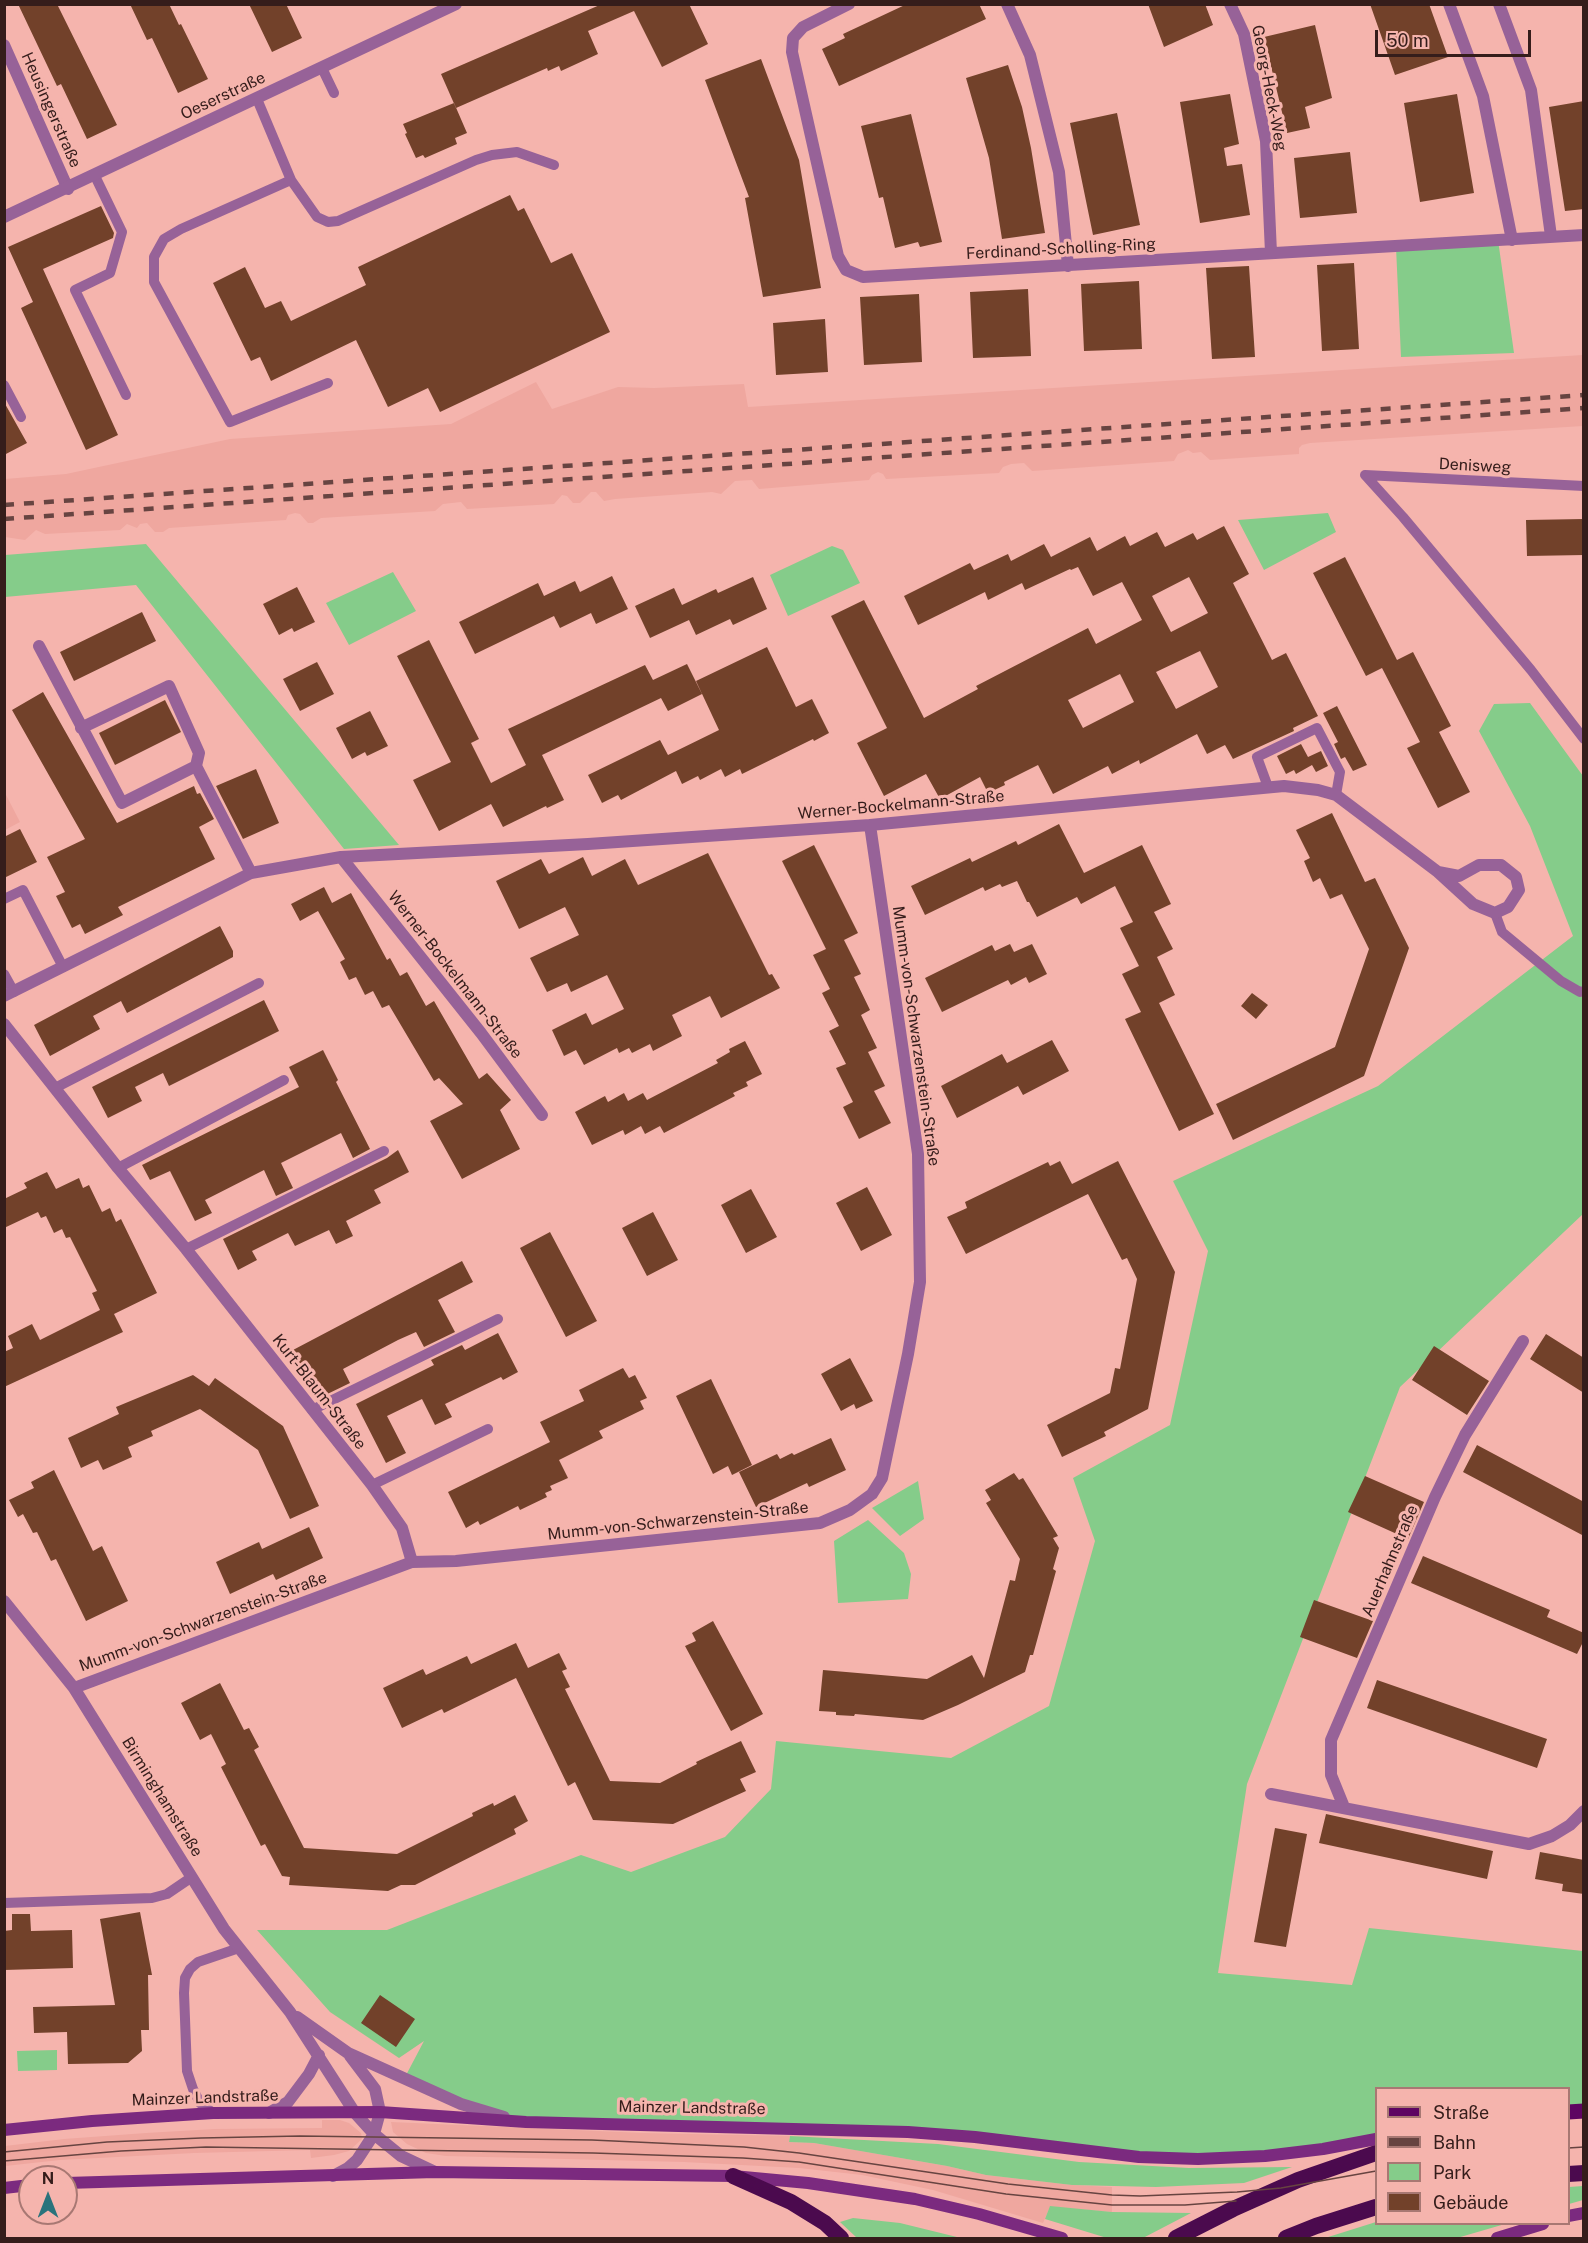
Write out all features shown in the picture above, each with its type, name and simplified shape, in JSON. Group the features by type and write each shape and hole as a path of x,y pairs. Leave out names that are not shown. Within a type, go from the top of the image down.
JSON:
{"highway":[{"path":"1176,2238 1233,2209 1299,2180 1375,2154"},
{"path":"733,2176 791,2202 825,2223 841,2238"},
{"path":"1286,2238 1375,2208"}],"main road":[{"name":"Mainzer Landstraße","path":"4,2130 92,2121 213,2113 380,2112 526,2122 908,2132 975,2137 1139,2157 1198,2159 1265,2156 1375,2139"},
{"path":"78,2183 332,2177 435,2172 733,2176 808,2183 915,2199 1062,2238"},
{"path":"1497,2238 1537,2225"}],"street":[{"name":"Oeserstraße","path":"4,217 68,189 456,4"},
{"name":"Ferdinand-Scholling-Ring","path":"849,4 803,27 793,38 792,52 838,256 846,270 863,278 1551,236 1584,236"},
{"path":"1007,4 1030,55 1059,172 1068,266"},
{"name":"Georg-Heck-Weg","path":"1230,4 1244,34 1266,141 1270,253"},
{"path":"1449,4 1483,96 1512,240"},
{"path":"1499,4 1530,90 1551,236"},
{"name":"Heusingerstraße","path":"4,45 68,189"},
{"path":"39,646 122,803 196,766"},
{"path":"81,728 169,686 199,753 196,766 251,873"},
{"name":"Werner-Bockelmann-Straße","path":"9,994 251,873 341,857 588,844 870,825 1268,787 1301,788 1336,795 1438,872 1473,904 1495,913"},
{"name":"Mumm-von-Schwarzenstein-Straße","path":"74,1688 412,1562 456,1561 820,1523 850,1510 872,1494 879,1486 908,1354 920,1282 918,1154 870,825"},
{"name":"Werner-Bockelmann-Straße","path":"341,857 481,1033 542,1115"},
{"path":"1438,872 1460,876 1479,865 1501,865 1516,877 1519,890 1508,907 1495,913"},
{"name":"Kurt-Blaum-Straße","path":"4,1024 118,1168 186,1249 372,1485 402,1528 412,1562"},
{"name":"Auerhahnstraße","path":"1344,1807 1331,1775 1331,1740 1435,1497 1465,1435 1523,1341"},
{"name":"Birminghamstraße","path":"4,1601 74,1688 224,1929 290,2012 356,2113 374,2134 400,2156 435,2172"},
{"path":"1271,1794 1529,1844 1552,1836 1570,1825 1584,1811"},
{"name":"Birminghamstraße","path":"290,2012 348,2053 461,2104 526,2122"},
{"name":"Birminghamstraße","path":"348,2053 375,2089 380,2112"},
{"path":"269,2113 288,2102 309,2074 319,2055"},
{"path":"332,2177 357,2160 374,2134 380,2112"}],"lane":[{"path":"322,68 334,93"},
{"path":"257,99 291,180 317,217 328,222 338,221 492,155 517,152 554,165"},
{"path":"95,176 122,232 110,273 75,290 126,395"},
{"path":"291,180 181,229 164,239 154,257 154,282 230,422 328,383"},
{"path":"4,385 21,417"},
{"name":"Denisweg","path":"1584,486 1365,475 1531,670 1584,739"},
{"path":"1268,787 1257,757 1317,728 1340,772 1336,795"},
{"path":"4,899 23,890 63,967"},
{"path":"1495,913 1502,932 1561,981 1580,992 1584,991"},
{"path":"4,974 9,994"},
{"path":"55,1088 259,983"},
{"path":"118,1168 284,1080"},
{"path":"186,1249 384,1151"},
{"path":"312,1410 498,1319"},
{"path":"372,1485 488,1429"},
{"path":"4,1903 152,1898 167,1894 192,1877"},
{"path":"213,2113 200,2103 187,2071 185,1978 189,1969 198,1962 239,1948"}],"shaded area":[{"path":"1583,355 1583,426 1310,443 1299,448 1299,454 1210,460 1201,452 1193,453 1188,450 1178,454 1174,461 1032,471 1024,463 1003,467 999,473 886,479 878,472 869,480 759,489 752,480 735,481 721,494 712,492 604,501 596,492 591,492 580,503 573,503 567,496 562,495 554,504 467,509 461,502 443,504 435,511 321,518 313,523 308,523 300,514 295,513 288,515 286,520 169,528 163,532 155,532 147,523 140,524 137,528 127,524 120,530 45,534 36,530 25,540 5,537 5,479 66,474 230,439 451,424 536,382 552,409 618,387 654,388 744,384 748,407"},
{"path":"4,791 20,822 5,830 4,830"},
{"path":"322,2120 340,2120 349,2123 361,2133 362,2139 349,2151 311,2158 310,2150 194,2153 60,2160 5,2166 5,2146 64,2139 215,2129 322,2128"},
{"path":"391,2122 643,2133 790,2136 789,2142 814,2143 986,2175 1072,2185 1112,2187 1112,2212 1050,2207 1043,2223 933,2190 862,2175 799,2168 684,2162 446,2156 426,2153 407,2144 393,2132"}],"green space":[{"path":"1498,240 1514,353 1401,357 1396,247"},
{"path":"1328,513 1336,532 1264,570 1238,520"},
{"path":"146,544 399,845 344,849 136,585 5,597 5,555"},
{"path":"832,546 843,550 860,583 788,616 770,575"},
{"path":"393,572 416,611 349,645 326,603"},
{"path":"1530,703 1583,776 1583,1214 1400,1387 1247,1784 1218,1973 1352,1985 1369,1928 1583,1951 1583,2111 1570,2112 1570,2087 1375,2087 1375,2139 1198,2159 975,2137 526,2122 404,2079 424,2041 399,2058 330,2012 257,1930 387,1930 581,1855 631,1872 725,1837 771,1789 776,1741 951,1758 1049,1706 1095,1541 1073,1478 1170,1425 1208,1251 1173,1181 1378,1086 1573,936 1530,826 1479,731 1494,704"},
{"path":"918,1481 924,1519 900,1536 872,1508"},
{"path":"868,1520 904,1553 911,1574 908,1599 838,1603 834,1541"},
{"path":"57,2050 57,2070 18,2071 17,2051"},
{"path":"790,2136 938,2144 1079,2162 1189,2168 1292,2167 1244,2183 1156,2187 1072,2185 986,2175 814,2143 789,2142"},
{"path":"1583,2186 1583,2200 1570,2204 1570,2187"},
{"path":"1050,2206 1112,2212 1191,2213 1143,2238 1107,2238 1045,2219"},
{"path":"853,2218 900,2223 961,2238 857,2238 840,2222"},
{"path":"1375,2222 1375,2225 1502,2225 1457,2238 1325,2238"}],"building":[{"path":"18,4 57,4 117,125 87,139 61,84 57,86"},
{"path":"130,4 169,4 208,79 178,93 152,38 147,40"},
{"path":"249,4 286,4 302,38 272,52"},
{"path":"602,4 689,4 708,44 662,67 634,11 588,31 598,54 561,71 559,66 548,71 547,68 456,108 441,74"},
{"path":"907,4 979,4 986,19 839,86 822,49 845,38 843,34"},
{"path":"1148,4 1205,4 1213,25 1164,47"},
{"path":"1370,4 1429,4 1448,57 1395,75"},
{"path":"1315,25 1332,98 1305,107 1310,128 1287,133 1264,37"},
{"path":"761,59 799,160 821,288 763,297 745,198 749,197 705,80"},
{"path":"1008,65 1022,107 1045,233 1002,239 989,158 966,78"},
{"path":"1230,94 1239,144 1224,148 1227,166 1242,164 1250,215 1200,223 1180,102"},
{"path":"1457,94 1474,193 1420,202 1404,103"},
{"path":"1584,101 1584,209 1565,211 1549,107"},
{"path":"454,103 467,133 455,138 457,144 425,158 423,155 416,158 403,124"},
{"path":"1117,113 1140,225 1093,235 1070,123"},
{"path":"911,114 942,242 920,247 918,242 895,248 883,197 879,198 861,126"},
{"path":"1350,152 1357,213 1300,218 1294,158"},
{"path":"510,195 518,211 524,208 551,263 572,253 610,332 440,412 428,388 388,407 356,340 271,381 260,357 251,361 213,283 245,267 265,308 281,301 291,321 366,285 358,267"},
{"path":"101,206 114,233 113,238 43,269 118,435 86,450 21,308 33,302 8,247"},
{"path":"1354,263 1359,349 1322,351 1317,265"},
{"path":"1249,266 1255,357 1212,359 1206,268"},
{"path":"1139,281 1142,349 1084,351 1081,284"},
{"path":"1028,289 1031,356 973,358 970,292"},
{"path":"919,294 922,362 864,365 860,297"},
{"path":"825,319 828,372 776,375 773,323"},
{"path":"4,402 27,443 4,455"},
{"path":"1584,519 1584,555 1527,556 1526,520"},
{"path":"1224,526 1249,574 1233,583 1272,660 1286,653 1318,716 1293,728 1294,731 1233,759 1225,745 1207,754 1197,734 1140,764 1139,760 1112,774 1108,766 1053,794 1038,765 988,793 980,777 940,799 926,774 884,796 857,743 887,728 831,616 864,600 924,718 978,689 976,686 1088,628 1096,644 1142,620 1122,582 1093,596 1078,567 1025,590 1022,583 988,600 985,592 918,625 904,596 970,563 974,570 1008,554 1011,561 1044,544 1051,557 1090,537 1097,551 1125,536 1130,546 1157,532 1165,547 1193,533 1197,540","holes":["1189,577 1208,613 1171,632 1152,596","1200,651 1218,687 1176,709 1156,672","1120,674 1134,702 1083,728 1068,700"]},
{"path":"1345,557 1397,660 1413,652 1451,726 1439,732 1470,792 1438,808 1407,748 1420,742 1382,668 1366,676 1313,573"},
{"path":"612,576 628,609 596,624 591,613 560,628 554,616 475,654 459,622 538,583 544,596 575,581 580,592"},
{"path":"753,577 767,609 733,625 730,619 696,635 689,620 650,638 635,606 674,588 682,605 716,589 718,593"},
{"path":"297,587 315,622 294,632 292,628 279,635 263,604"},
{"path":"142,612 156,641 74,681 60,652"},
{"path":"429,640 479,739 471,743 491,783 526,765 508,729 645,665 653,680 687,664 702,694 668,711 661,698 542,755 564,800 503,827 491,804 439,831 413,780 451,762 397,656"},
{"path":"767,647 796,707 812,699 829,733 742,774 740,769 725,777 721,769 700,780 698,776 682,784 676,771 621,800 618,795 602,803 588,775 660,740 668,755 719,730 696,681"},
{"path":"317,662 334,694 300,711 283,679"},
{"path":"43,692 117,823 194,786 214,819 199,827 215,859 118,907 123,915 85,934 80,924 72,928 56,896 65,892 47,857 85,839 12,710"},
{"path":"165,700 181,732 115,765 99,733"},
{"path":"1337,706 1367,765 1353,771 1345,757 1341,759 1334,744 1338,742 1323,713"},
{"path":"370,711 388,746 367,756 365,752 352,759 336,728"},
{"path":"1301,744 1308,757 1321,751 1328,766 1316,772 1312,765 1296,774 1294,770 1286,774 1277,756"},
{"path":"256,769 279,823 243,839 216,786"},
{"path":"1332,813 1365,882 1375,878 1409,948 1364,1076 1233,1140 1216,1104 1335,1047 1369,949 1342,894 1330,899 1320,878 1313,882 1304,861 1310,858 1296,830"},
{"path":"1059,824 1084,873 1142,845 1171,904 1154,912 1173,949 1157,957 1175,995 1159,1003 1214,1114 1179,1131 1125,1019 1141,1012 1122,974 1139,966 1120,928 1133,922 1115,886 1081,904 1077,897 1037,917 1017,881 1002,887 1000,884 985,891 983,887 925,915 911,886 970,858 972,862 1016,841 1018,845"},
{"path":"20,829 37,862 4,878 4,837"},
{"path":"814,845 858,933 844,940 861,974 854,977 870,1010 861,1015 877,1048 868,1052 885,1086 874,1091 891,1123 859,1139 843,1107 853,1102 836,1068 846,1064 829,1031 839,1026 822,993 830,989 813,955 826,949 782,861"},
{"path":"708,853 769,975 772,974 780,988 721,1018 710,996 672,1015 682,1036 653,1051 650,1044 632,1053 629,1048 619,1053 617,1048 584,1065 576,1050 564,1056 552,1030 586,1013 592,1025 624,1009 607,975 571,992 567,983 547,992 530,958 579,935 565,907 519,929 496,881 541,859 549,874 583,857 592,876 625,859 638,885"},
{"path":"324,887 332,903 351,893 387,960 390,958 400,976 407,972 426,1006 434,1001 479,1079 487,1073 511,1100 500,1110 520,1149 462,1179 430,1121 463,1104 439,1078 434,1081 389,1005 382,1008 373,991 365,995 356,977 349,980 340,962 345,959 318,911 300,921 291,904"},
{"path":"220,926 233,951 233,957 127,1013 121,1001 93,1016 100,1029 50,1056 34,1025"},
{"path":"1010,944 1014,952 1032,944 1047,974 1029,983 1026,977 1011,985 1008,980 942,1012 925,978 992,945 995,951"},
{"path":"1252,993 1268,1005 1256,1019 1241,1006"},
{"path":"264,1000 279,1031 169,1086 163,1073 135,1087 142,1101 108,1118 92,1087"},
{"path":"1052,1040 1069,1071 1023,1095 1018,1086 957,1118 941,1086 1002,1054 1007,1063"},
{"path":"745,1041 762,1074 746,1082 748,1086 733,1093 735,1096 664,1133 660,1126 645,1134 641,1126 625,1135 623,1130 592,1145 575,1112 605,1096 608,1102 624,1093 628,1101 643,1093 647,1100 718,1063 716,1060 730,1052 729,1049"},
{"path":"323,1050 338,1080 336,1082 370,1149 353,1158 341,1133 281,1163 293,1188 276,1196 264,1170 205,1200 212,1213 195,1221 170,1171 150,1180 142,1165 299,1087 289,1067"},
{"path":"398,1150 409,1172 374,1190 381,1203 346,1221 353,1236 336,1244 329,1230 295,1246 288,1233 252,1251 257,1260 238,1270 223,1239 387,1158"},
{"path":"1060,1161 1072,1184 1118,1161 1175,1272 1148,1409 1104,1432 1106,1436 1062,1457 1047,1425 1110,1393 1115,1368 1120,1369 1137,1279 1127,1258 1122,1260 1088,1194 966,1254 947,1217 967,1208 965,1202 1048,1162 1050,1166"},
{"path":"47,1172 56,1189 79,1178 83,1188 89,1185 102,1212 110,1208 116,1222 121,1219 157,1293 114,1314 123,1332 4,1387 4,1352 13,1348 8,1336 32,1324 40,1340 100,1310 92,1293 97,1291 70,1237 66,1238 62,1229 54,1233 46,1216 41,1218 38,1212 4,1228 4,1199 27,1188 24,1183"},
{"path":"867,1187 892,1235 861,1251 836,1203"},
{"path":"751,1189 777,1237 746,1253 721,1205"},
{"path":"653,1212 678,1260 647,1276 622,1228"},
{"path":"550,1232 597,1321 566,1337 520,1248"},
{"path":"462,1261 473,1282 438,1300 455,1332 424,1347 416,1332 398,1340 343,1369 350,1383 317,1399 293,1350"},
{"path":"498,1333 518,1372 503,1380 501,1377 445,1404 452,1417 435,1425 422,1399 387,1416 406,1453 386,1463 356,1404 434,1365 431,1360 462,1345 465,1350"},
{"path":"1546,1334 1584,1358 1584,1393 1530,1359"},
{"path":"1434,1346 1489,1381 1467,1415 1412,1380"},
{"path":"850,1358 873,1401 856,1409 854,1404 841,1411 821,1374"},
{"path":"623,1368 629,1378 635,1375 647,1398 640,1401 644,1409 599,1431 603,1438 559,1460 568,1478 550,1486 552,1490 545,1493 547,1497 520,1510 518,1506 480,1525 478,1521 466,1528 448,1492 550,1442 540,1422 584,1401 579,1390"},
{"path":"193,1375 209,1386 215,1378 283,1426 319,1506 290,1519 258,1450 200,1409 151,1431 153,1436 128,1447 132,1457 103,1470 98,1460 81,1468 68,1438 119,1414 116,1407"},
{"path":"711,1379 752,1465 732,1475 728,1466 713,1474 676,1396"},
{"path":"831,1438 846,1470 809,1487 807,1483 756,1507 739,1472 777,1454 780,1459 792,1453 794,1455"},
{"path":"1477,1445 1584,1502 1584,1536 1463,1472"},
{"path":"54,1470 93,1551 102,1546 128,1601 86,1621 56,1559 51,1561 37,1532 33,1533 23,1514 18,1517 9,1500 34,1488 31,1482"},
{"path":"1014,1473 1019,1480 1023,1478 1058,1536 1053,1538 1059,1548 1053,1569 1056,1571 1033,1655 1030,1655 1025,1672 923,1720 855,1714 854,1716 836,1715 836,1712 819,1711 823,1670 927,1679 972,1655 984,1678 1010,1580 1015,1581 1020,1559 986,1503 991,1500 985,1490"},
{"path":"1365,1476 1424,1502 1408,1539 1348,1512"},
{"path":"309,1527 323,1558 276,1580 273,1574 230,1594 216,1562 259,1542 262,1549"},
{"path":"1423,1556 1550,1610 1547,1617 1584,1633 1584,1640 1577,1654 1411,1583"},
{"path":"1314,1600 1373,1621 1357,1658 1300,1637"},
{"path":"713,1621 763,1714 731,1731 685,1646 696,1641 692,1633"},
{"path":"516,1643 528,1668 559,1653 567,1669 562,1671 570,1687 565,1689 610,1781 660,1783 697,1764 696,1762 741,1741 756,1772 740,1779 746,1791 673,1824 593,1820 575,1782 568,1786 516,1678 444,1713 442,1709 402,1728 383,1688 423,1669 426,1675 467,1656 471,1664"},
{"path":"1377,1680 1547,1739 1537,1768 1367,1708"},
{"path":"220,1683 244,1730 249,1728 259,1747 254,1750 304,1848 397,1854 473,1816 472,1813 493,1803 494,1806 515,1795 528,1821 514,1829 516,1834 415,1885 401,1885 388,1891 289,1885 290,1877 282,1876 265,1844 261,1846 221,1767 226,1764 211,1734 200,1740 181,1703"},
{"path":"1326,1814 1493,1851 1487,1879 1319,1843"},
{"path":"1275,1828 1307,1834 1286,1947 1254,1942"},
{"path":"1540,1852 1584,1860 1584,1894 1562,1891 1563,1884 1535,1879"},
{"path":"140,1912 152,1975 148,1975 149,2030 141,2030 142,2051 128,2063 68,2064 67,2032 34,2033 33,2007 115,2005 100,1919"},
{"path":"12,1914 30,1914 31,1931 72,1930 73,1968 4,1970 4,1931 12,1930"},
{"path":"380,1995 415,2019 396,2047 361,2023"}],"tram line":[{"path":"4,2152 107,2142 201,2138 300,2136 592,2140 744,2147 1008,2184 1140,2196 1281,2188 1375,2171"},
{"path":"4,2161 121,2151 206,2147 593,2153 799,2162 1006,2194 1112,2205 1185,2205 1236,2201"},
{"path":"1570,2148 1584,2147"}],"railway":[{"path":"4,505 1584,395"},
{"path":"4,519 1584,408"}]}
